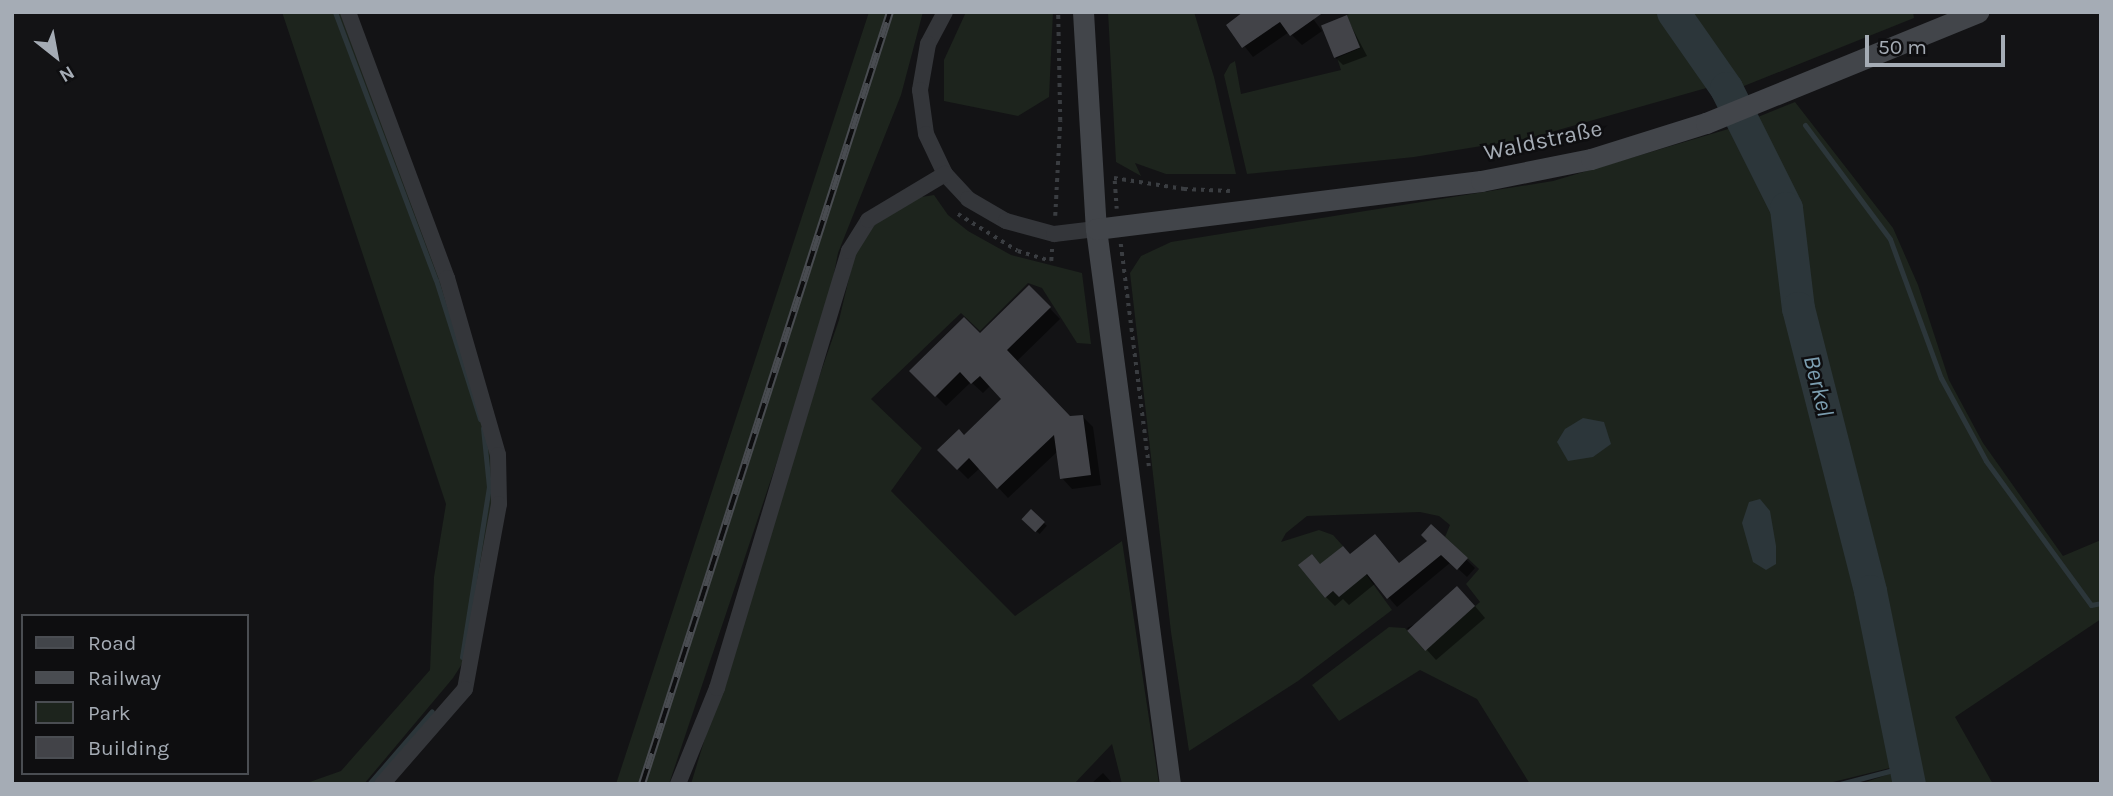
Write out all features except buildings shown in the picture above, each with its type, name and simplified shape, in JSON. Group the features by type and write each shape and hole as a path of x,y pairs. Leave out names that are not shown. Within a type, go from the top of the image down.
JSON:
{"street":[{"path":"348,12 447,278 498,454 499,504 465,690 382,784"},
{"path":"945,12 928,44 920,90 926,134 945,174 968,199 1006,222 1054,234 1097,229"},
{"path":"1083,12 1097,229 1170,784"},
{"name":"Waldstraße","path":"1097,229 1515,175 1591,159 1706,123 1978,12"},
{"path":"678,784 717,688 849,251 868,220 945,174"}],"path":[{"path":"1058,12 1059,162"},
{"path":"1119,227 1114,178 1184,189 1235,191"}],"green space":[{"path":"282,12 344,12 408,178 492,431 498,494 474,645 453,678 364,784 304,784 341,771 430,670 434,577 446,504"},
{"path":"869,12 923,12 901,95 838,253 826,315 669,784 616,784"},
{"path":"966,12 1053,12 1049,97 1018,116 944,101 944,60"},
{"path":"1108,12 1194,12 1214,77 1236,174 1166,174 1135,163 1141,176 1116,162"},
{"path":"1353,12 1660,12 1710,87 1530,138 1414,157 1247,174 1224,75 1230,64 1235,61 1241,94 1341,70 1337,58 1360,48 1347,15"},
{"path":"1685,12 1913,12 1914,18 1739,88"},
{"path":"1795,102 1893,228 1918,285 1949,380 1983,443 2063,556 2101,540 2101,619 1955,717 1993,784 1911,784 1873,592 1800,309 1788,205 1748,121"},
{"path":"1735,127 1783,209 1796,310 1866,590 1902,765 1825,784 1530,784 1477,699 1420,670 1339,721 1312,685 1389,627 1405,628 1424,650 1480,602 1466,584 1479,569 1445,537 1450,525 1439,516 1420,512 1307,516 1286,533 1281,542 1319,530 1333,535 1343,546 1322,567 1312,554 1299,565 1325,598 1333,591 1339,597 1353,585 1360,566 1392,610 1298,681 1189,751 1171,632 1130,273 1141,256 1171,242 1553,181"},
{"path":"934,195 948,215 968,231 1011,255 1082,273 1091,344 1077,343 1042,288 1028,283 980,331 961,313 871,399 922,448 891,491 1015,616 1122,541 1159,784 1122,784 1112,744 1074,784 691,784 784,478 839,320 855,253 873,226 915,198"},
{"path":"1902,770 1905,784 1860,784 1895,772"}],"shaded area":[{"path":"1583,418 1604,422 1611,444 1593,457 1568,461 1557,442 1565,429"},
{"path":"1760,499 1770,511 1776,546 1776,564 1766,570 1753,562 1742,523 1749,502"}],"waterway":[{"path":"335,12 436,280 480,419"},
{"name":"Berkel","path":"1673,12 1726,88 1786,208 1798,308 1870,591 1909,784"},
{"path":"1805,125 1890,239 1941,378 1986,461 2091,605 2101,603"},
{"path":"462,657 489,487 483,428"},
{"path":"369,784 432,711"},
{"path":"1840,784 1905,767"}],"railway":[{"path":"642,784 890,12"}]}
